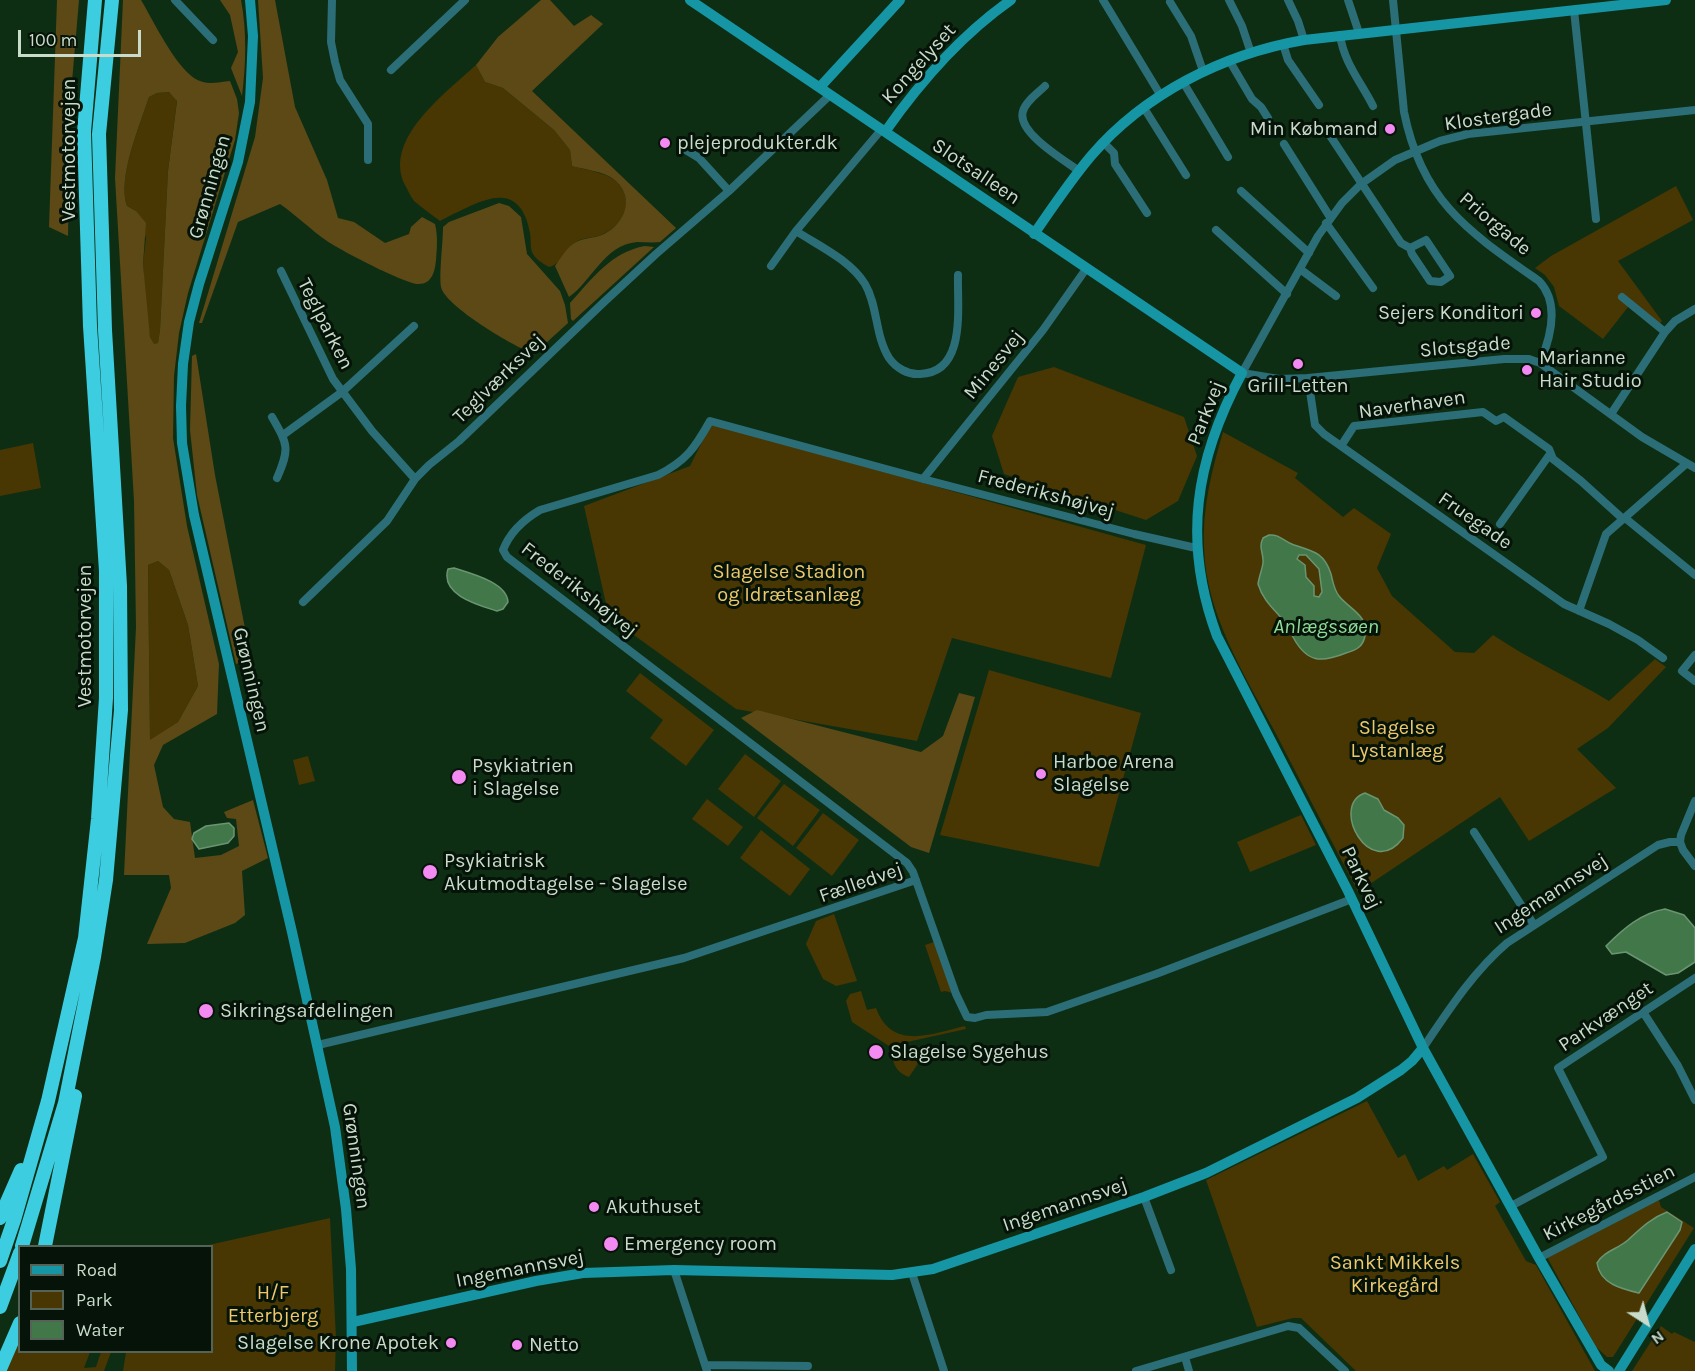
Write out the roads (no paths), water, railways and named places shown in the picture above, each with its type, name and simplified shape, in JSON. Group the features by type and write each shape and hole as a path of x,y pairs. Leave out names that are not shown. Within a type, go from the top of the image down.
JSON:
{"highway":[{"name":"Vestmotorvejen","path":"0,1261 48,1101 85,938 98,819 106,699 105,571 90,326 84,132 95,0"},
{"name":"Vestmotorvejen","path":"22,1245 64,1103 94,957 106,880 121,710 120,586 105,330 99,134 112,0"},
{"path":"45,1245 102,957 111,892 106,880"},
{"path":"0,1218 48,1101"},
{"path":"0,1307 18,1258"},
{"path":"0,1369 18,1328"}],"street":[{"path":"175,0 213,40"},
{"name":"Grønningen","path":"250,0 253,36 250,102 238,162 189,322 183,364 182,443 194,515 318,1045 340,1158 351,1259 352,1371"},
{"path":"332,0 331,42 334,63 340,80 368,124 368,160"},
{"path":"392,70 465,0"},
{"name":"Slotsalleen","path":"690,0 1242,373"},
{"path":"820,87 900,0"},
{"name":"Kongelyset","path":"883,131 913,91 940,63 971,33 1011,0"},
{"path":"1102,0 1161,96"},
{"path":"1229,0 1242,26 1251,52"},
{"path":"1288,0 1304,40"},
{"path":"1348,0 1359,33"},
{"name":"Priorgade","path":"1393,0 1404,112 1415,151 1430,184 1454,216 1470,231 1547,289 1552,308 1544,355 1540,363"},
{"path":"1034,234 1079,171 1104,143 1161,96 1203,71 1229,60 1282,44 1340,35 1666,0"},
{"path":"1170,2 1191,36 1203,71"},
{"path":"1574,10 1596,219"},
{"path":"1340,35 1342,51 1373,106"},
{"path":"1282,44 1288,60 1318,105"},
{"path":"1229,60 1252,99 1268,118"},
{"path":"1183,82 1228,157"},
{"path":"1045,86 1025,106 1022,114 1023,120 1033,137 1079,171"},
{"name":"Teglværksvej","path":"303,602 387,521 415,479 429,465 459,441 656,254 729,191 830,95"},
{"path":"1144,108 1186,175"},
{"name":"Klostergade","path":"1242,373 1328,220 1360,184 1395,160 1440,141 1468,134 1695,110"},
{"path":"1325,128 1360,184 1401,243 1410,248 1430,281 1441,282 1450,276 1426,240 1410,248"},
{"path":"771,266 796,231 883,131"},
{"path":"1104,143 1114,153 1115,164 1147,213"},
{"path":"1284,144 1328,220 1373,288"},
{"path":"681,147 699,158 729,191"},
{"path":"1241,191 1309,253"},
{"path":"1216,230 1287,294"},
{"path":"796,231 857,273 870,297 885,351 899,369 909,373 931,372 941,367 951,357 957,342 958,275"},
{"name":"Minesvej","path":"923,479 1043,330 1086,269"},
{"path":"1300,269 1336,296"},
{"name":"Teglparken","path":"280,271 324,362 342,392 372,431 415,479"},
{"path":"1622,297 1665,332"},
{"path":"1611,414 1665,332 1675,321 1695,309"},
{"name":"Teglparken","path":"282,435 342,392 414,326"},
{"name":"Slotsgade","path":"1242,373 1279,379 1308,378 1504,358 1529,359 1540,363 1642,437 1695,468"},
{"name":"Parkvej","path":"1242,373 1219,424 1205,465 1197,508 1196,548 1199,576 1208,614 1217,636 1352,899 1423,1048 1539,1258 1601,1365 1609,1371"},
{"name":"Fruegade","path":"1308,378 1315,425 1341,446 1564,604 1634,638 1663,658"},
{"name":"Naverhaven","path":"1341,446 1354,426 1483,412 1496,421 1504,417 1550,449 1553,459 1695,575"},
{"path":"272,417 286,448 286,458 277,478"},
{"name":"Frederikshøjvej","path":"916,880 908,862 507,557 503,550 516,528 527,517 540,510 658,475 673,467 685,459 695,447 710,421 923,479 1196,548"},
{"path":"1500,524 1550,454"},
{"path":"1579,611 1606,534 1686,464"},
{"path":"1695,655 1682,671 1695,681"},
{"path":"1695,801 1680,842 1695,866"},
{"path":"1474,832 1534,925"},
{"name":"Ingemannsvej","path":"353,1322 553,1278 617,1271 674,1270 892,1275 912,1273 933,1269 1144,1197 1206,1173 1357,1098 1401,1070 1423,1048 1460,994 1488,960 1507,943 1658,846 1680,842"},
{"name":"Fælledvej","path":"318,1045 680,959 916,880 956,994 967,1017 975,1018 986,1015 1047,1012 1156,974 1352,899"},
{"name":"Parkvænget","path":"1511,1206 1603,1157 1558,1068 1643,1011 1694,981"},
{"path":"1643,1011 1692,1085 1695,1100"},
{"name":"Kirkegårdsstien","path":"1539,1258 1695,1177"},
{"path":"1144,1197 1171,1270"},
{"path":"1618,1371 1695,1249"},
{"path":"674,1270 706,1368 808,1366"},
{"path":"912,1273 944,1371"},
{"path":"1136,1371 1288,1326 1299,1328 1345,1371"},
{"path":"1185,1357 1189,1371"}],"water":[{"name":"Anlægssøen","path":"1269,535 1276,536 1317,553 1325,561 1337,594 1364,623 1365,636 1358,648 1322,659 1309,656 1298,646 1288,626 1267,601 1258,584 1263,563 1261,545 1263,538","holes":["1299,555 1306,555 1319,569 1322,592 1319,597 1314,596 1314,586 1306,577 1305,565 1297,559"]},
{"path":"454,568 486,579 501,589 508,602 503,609 497,611 462,598 450,586 447,578 448,569"},
{"path":"1365,793 1378,799 1384,810 1398,818 1404,825 1403,838 1390,849 1378,851 1367,846 1358,836 1351,811 1355,800"},
{"path":"229,823 234,828 234,836 228,843 199,849 192,839 194,833 206,826"},
{"path":"1665,909 1684,915 1695,928 1695,962 1678,973 1666,975 1626,952 1612,954 1606,946 1640,918"},
{"path":"1667,1212 1682,1222 1680,1230 1639,1293 1607,1281 1599,1270 1597,1263 1600,1259 1641,1228"}],"place":[{"name":"Min Købmand","path":"1390,129"},
{"name":"plejeprodukter.dk","path":"665,143"},
{"name":"Sejers Konditori","path":"1536,313"},
{"name":"Grill-Letten","path":"1298,364"},
{"name":"Marianne Hair Studio","path":"1527,370"},
{"name":"Harboe Arena Slagelse","path":"1041,774"},
{"name":"Psykiatrien i Slagelse","path":"459,777"},
{"name":"Psykiatrisk Akutmodtagelse - Slagelse","path":"430,872"},
{"name":"Sikringsafdelingen","path":"206,1011"},
{"name":"Slagelse Sygehus","path":"876,1052"},
{"name":"Akuthuset","path":"594,1207"},
{"name":"Emergency room","path":"611,1244"},
{"name":"Slagelse Krone Apotek","path":"451,1343"},
{"name":"Netto","path":"517,1345"}],"park label":[{"name":"Slagelse Stadion og Idrætsanlæg","path":"789,584"},
{"name":"Slagelse Lystanlæg","path":"1397,740"},
{"name":"Sankt Mikkels Kirkegård","path":"1395,1274"},
{"name":"H/F Etterbjerg","path":"273,1304"}]}
